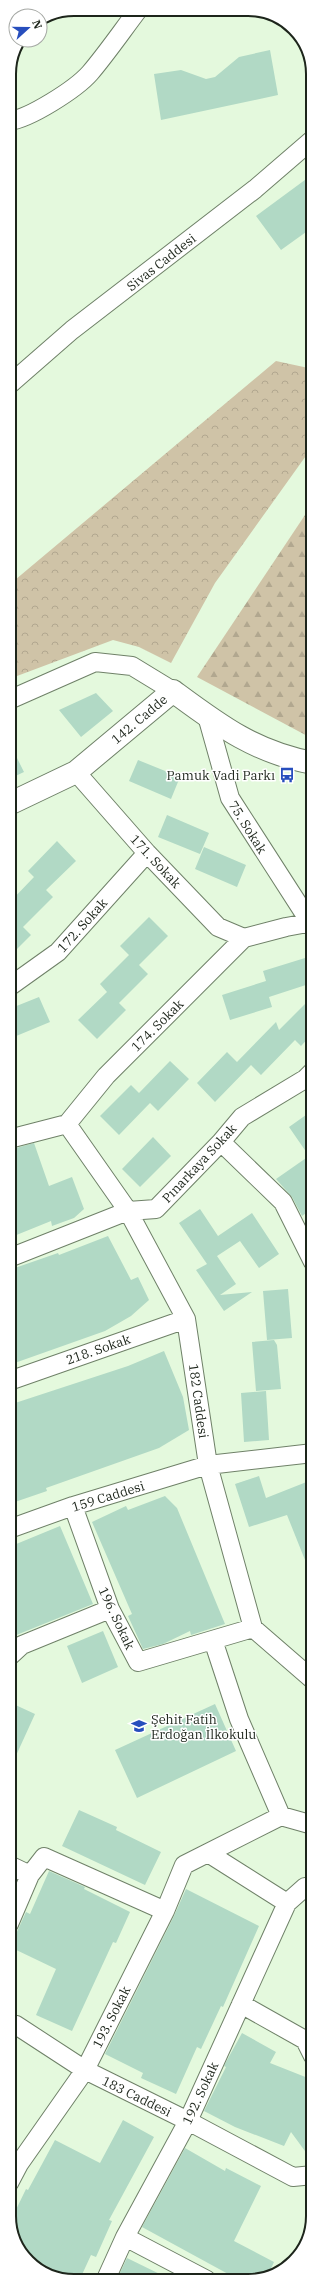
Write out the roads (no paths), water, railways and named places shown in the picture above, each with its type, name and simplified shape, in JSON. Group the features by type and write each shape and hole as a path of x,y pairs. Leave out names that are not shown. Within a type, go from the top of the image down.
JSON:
{"street":[{"path":"16,120 50,103 89,74 133,16"},
{"name":"Sivas Caddesi","path":"16,379 72,330 255,189 306,145"},
{"path":"16,697 95,662 132,666 173,691"},
{"name":"142. Cadde","path":"16,801 76,772 173,691 240,738 290,758 306,761"},
{"name":"75. Sokak","path":"207,716 230,798 306,915"},
{"name":"171. Sokak","path":"76,772 147,853 218,927 244,938"},
{"name":"172. Sokak","path":"16,982 58,952 147,853"},
{"name":"174. Sokak","path":"66,1124 106,1076 244,938 286,926 306,924"},
{"name":"Pınarkaya Sokak","path":"16,1255 128,1211 156,1209 221,1142 242,1117 306,1078"},
{"path":"16,1137 66,1124"},
{"name":"182 Caddesi","path":"66,1124 128,1211 186,1319 208,1465 253,1628"},
{"path":"221,1142 283,1202 306,1248"},
{"name":"218. Sokak","path":"16,1379 186,1319"},
{"name":"159 Caddesi","path":"16,1527 74,1506 208,1465 306,1454"},
{"name":"196. Sokak","path":"74,1506 110,1609 138,1662 253,1628"},
{"path":"16,1651 22,1645 110,1609"},
{"path":"253,1628 306,1674"},
{"path":"213,1640 239,1719 281,1816 306,1823"},
{"name":"193. Sokak","path":"16,2160 84,2070 165,1911 184,1865 281,1816"},
{"path":"208,1853 287,1903 306,1887"},
{"path":"16,1908 30,1875 44,1857 165,1911"},
{"path":"16,1868 30,1875"},
{"name":"192. Sokak","path":"108,2274 125,2237 188,2121 287,1903"},
{"path":"241,2004 306,2042"},
{"name":"183 Caddesi","path":"16,2025 84,2070 188,2121 293,2177 306,2176"},
{"path":"125,2237 196,2274"}],"place":[{"name":"Pamuk Vadi Parkı","path":"287,775"},
{"name":"Şehit Fatih Erdoğan İlkokulu","path":"139,1726"}]}
